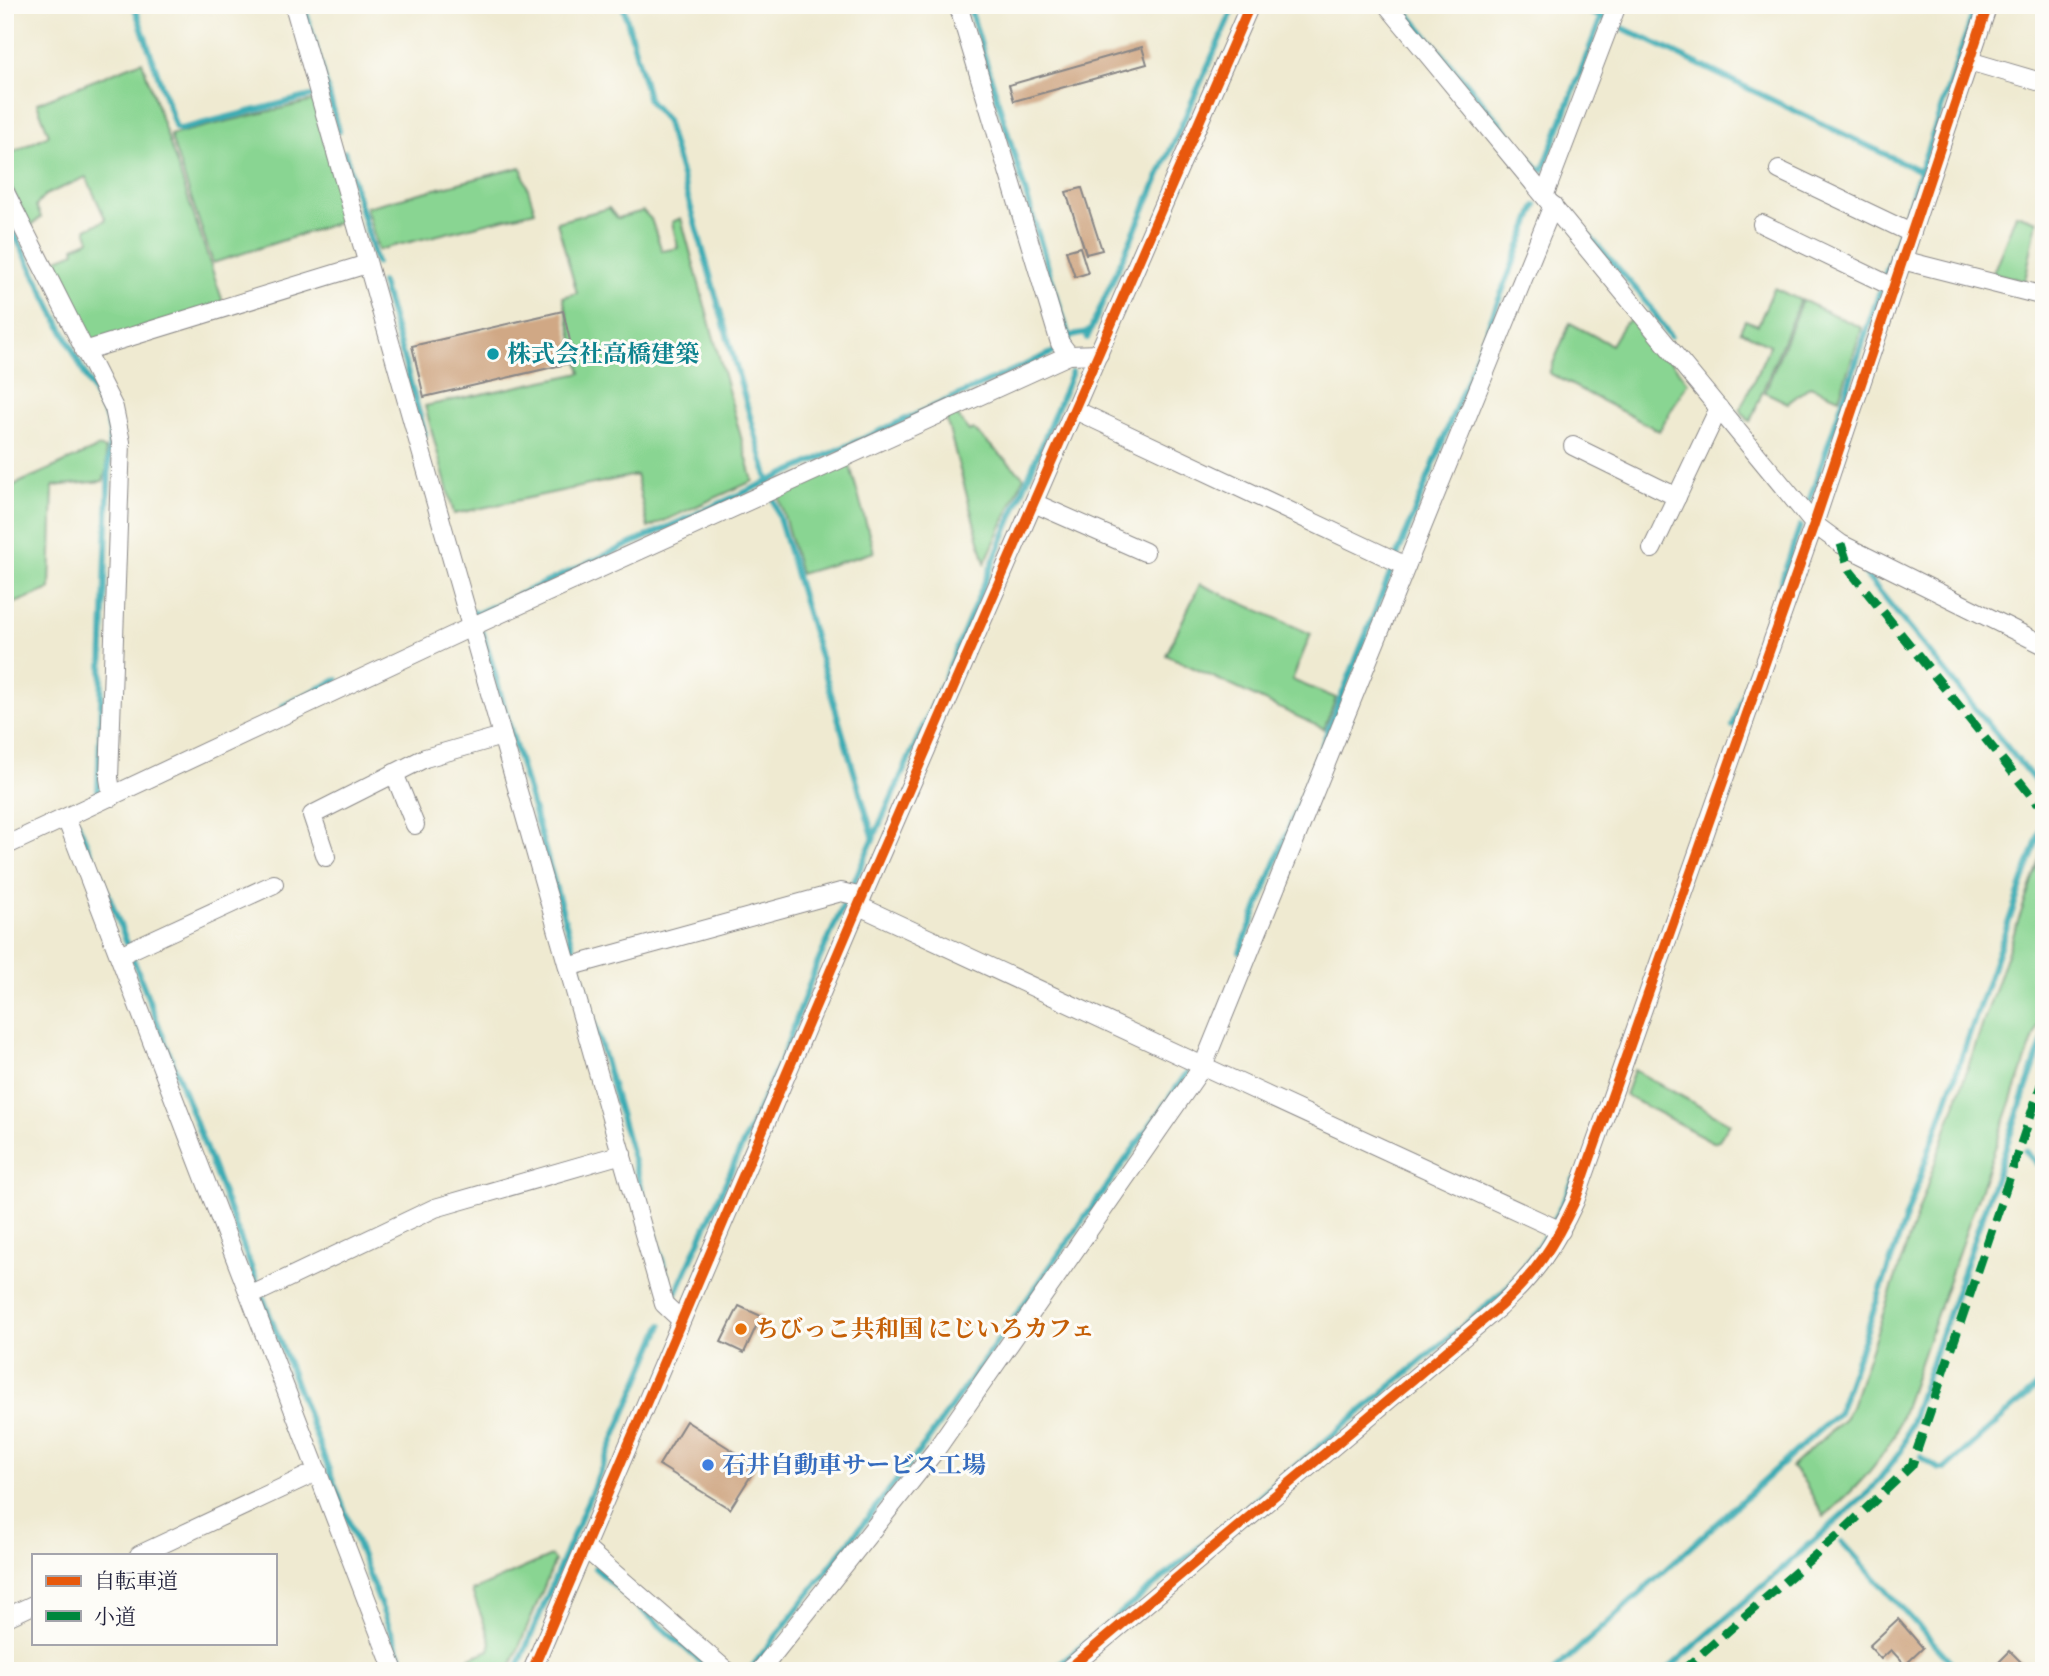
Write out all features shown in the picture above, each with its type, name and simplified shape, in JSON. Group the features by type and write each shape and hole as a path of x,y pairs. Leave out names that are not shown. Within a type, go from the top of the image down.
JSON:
{"street":[{"path":"293,5 664,1304 681,1320"},
{"path":"958,5 1065,349"},
{"path":"532,1671 861,902 1250,5"},
{"path":"1387,5 1814,524 1841,544 2044,645"},
{"path":"1066,1671 1499,1307 1539,1268 1555,1228 1580,1188 1814,524 1988,5"},
{"path":"760,1671 935,1451 1203,1066 1399,562 1549,199 1612,18"},
{"path":"1969,61 2044,83"},
{"path":"1779,170 1911,233"},
{"path":"5,192 114,408 121,442 109,778 112,797"},
{"path":"1762,224 1893,287"},
{"path":"1902,260 2044,296"},
{"path":"84,351 367,264"},
{"path":"5,846 471,627 770,491 1065,349 1099,354"},
{"path":"1652,550 1719,408"},
{"path":"1075,411 1399,562"},
{"path":"1573,446 1677,496"},
{"path":"1034,503 1145,552"},
{"path":"326,857 312,815 425,758 502,736"},
{"path":"394,773 415,825"},
{"path":"66,818 258,1292 318,1471 394,1671"},
{"path":"120,955 274,884"},
{"path":"568,967 841,892 1203,1066 1555,1228"},
{"path":"258,1292 435,1208 622,1154"},
{"path":"141,1554 318,1471"},
{"path":"584,1548 727,1671"},
{"path":"5,1618 32,1605"}],"green space":[{"path":"142,61 223,302 89,345 50,262 75,252 74,247 90,240 86,229 106,220 86,177 45,195 36,206 41,217 30,227 5,174 5,156 49,135 37,103"},
{"path":"313,101 346,220 213,263 170,135"},
{"path":"521,167 535,211 378,250 366,207"},
{"path":"609,208 617,218 643,211 651,219 662,251 678,248 672,222 681,218 753,481 648,528 636,475 454,514 425,406 581,373 563,297 577,293 557,222"},
{"path":"2016,214 2037,221 2025,281 1993,273"},
{"path":"1774,288 1800,300 1750,422 1740,410 1770,345 1740,331 1745,320 1758,325"},
{"path":"1802,300 1862,328 1839,398 1810,386 1788,403 1765,392"},
{"path":"1635,317 1688,382 1659,431 1549,373 1570,323 1611,345 1623,325"},
{"path":"955,413 969,431 973,429 1024,477 985,563 946,418"},
{"path":"99,447 105,449 107,469 103,481 53,486 50,589 5,607 5,489"},
{"path":"849,462 874,552 800,574 778,494"},
{"path":"1200,584 1311,634 1292,680 1336,698 1324,729 1166,655"},
{"path":"2044,846 2044,1008 1895,1434 1863,1478 1824,1517 1805,1483 1791,1467 1844,1419 1851,1407"},
{"path":"1634,1070 1730,1123 1719,1140 1713,1142 1625,1095"},
{"path":"551,1556 555,1561 509,1671 440,1671 489,1650 491,1642 472,1591"}],"building":[{"path":"1142,47 1147,64 1014,101 1009,85"},
{"path":"1082,188 1102,250 1086,254 1066,192"},
{"path":"1080,247 1088,273 1075,277 1066,251"},
{"name":"株式会社高橋建築","path":"563,311 575,362 424,397 412,346"},
{"name":"ちびっこ共和国 にじいろカフェ","path":"739,1306 761,1316 744,1353 721,1342"},
{"name":"石井自動車サービス工場","path":"686,1421 757,1466 730,1509 659,1465"},
{"path":"1898,1619 1923,1648 1905,1665 1891,1650 1881,1659 1869,1646"},
{"path":"2010,1651 2028,1669 1990,1671"}],"waterway":[{"path":"134,5 176,128 181,129 311,96"},
{"path":"304,5 339,131"},
{"path":"623,5 649,101 666,120 769,483"},
{"path":"969,5 1069,337 1090,331"},
{"path":"1087,338 1235,5"},
{"path":"1401,5 1538,169"},
{"path":"1575,5 1920,171"},
{"path":"1543,170 1606,5"},
{"path":"1808,505 1976,5"},
{"path":"345,152 376,263"},
{"path":"1240,952 1536,206"},
{"path":"1566,210 1642,296 1670,336"},
{"path":"5,215 107,419 110,432 98,794"},
{"path":"382,283 425,434"},
{"path":"473,612 474,615 1058,350 1068,342 1069,337"},
{"path":"675,1295 784,1053 815,969 945,678 1072,372"},
{"path":"1713,388 1742,423"},
{"path":"772,494 873,836"},
{"path":"1733,726 1800,526"},
{"path":"1865,574 2044,792"},
{"path":"483,633 670,1288 675,1294"},
{"path":"283,706 337,680"},
{"path":"1554,1671 1838,1413 2044,820"},
{"path":"77,821 109,896 406,1671"},
{"path":"1666,1671 1870,1491 1901,1451 2044,1037"},
{"path":"749,1671 925,1444 1187,1073"},
{"path":"2025,1151 2044,1171"},
{"path":"1052,1671 1503,1292 1525,1266 1543,1238 1574,1179"},
{"path":"516,1671 662,1325"},
{"path":"1921,1457 1939,1469 1945,1469 2044,1380"},
{"path":"1842,1542 1959,1671"},
{"path":"595,1568 711,1671"}],"marked path":[{"path":"1841,544 1850,571 2038,804"},
{"path":"1682,1671 1844,1530 1912,1465 2044,1076"}],"cycle path":[{"path":"532,1671 862,897 1250,5"},
{"path":"1066,1671 1499,1307 1534,1270 1559,1232 1575,1201 1814,524 1988,5"}],"place":[{"name":"株式会社高橋建築","path":"493,354"},
{"name":"ちびっこ共和国 にじいろカフェ","path":"741,1329"},
{"name":"石井自動車サービス工場","path":"708,1465"}]}
